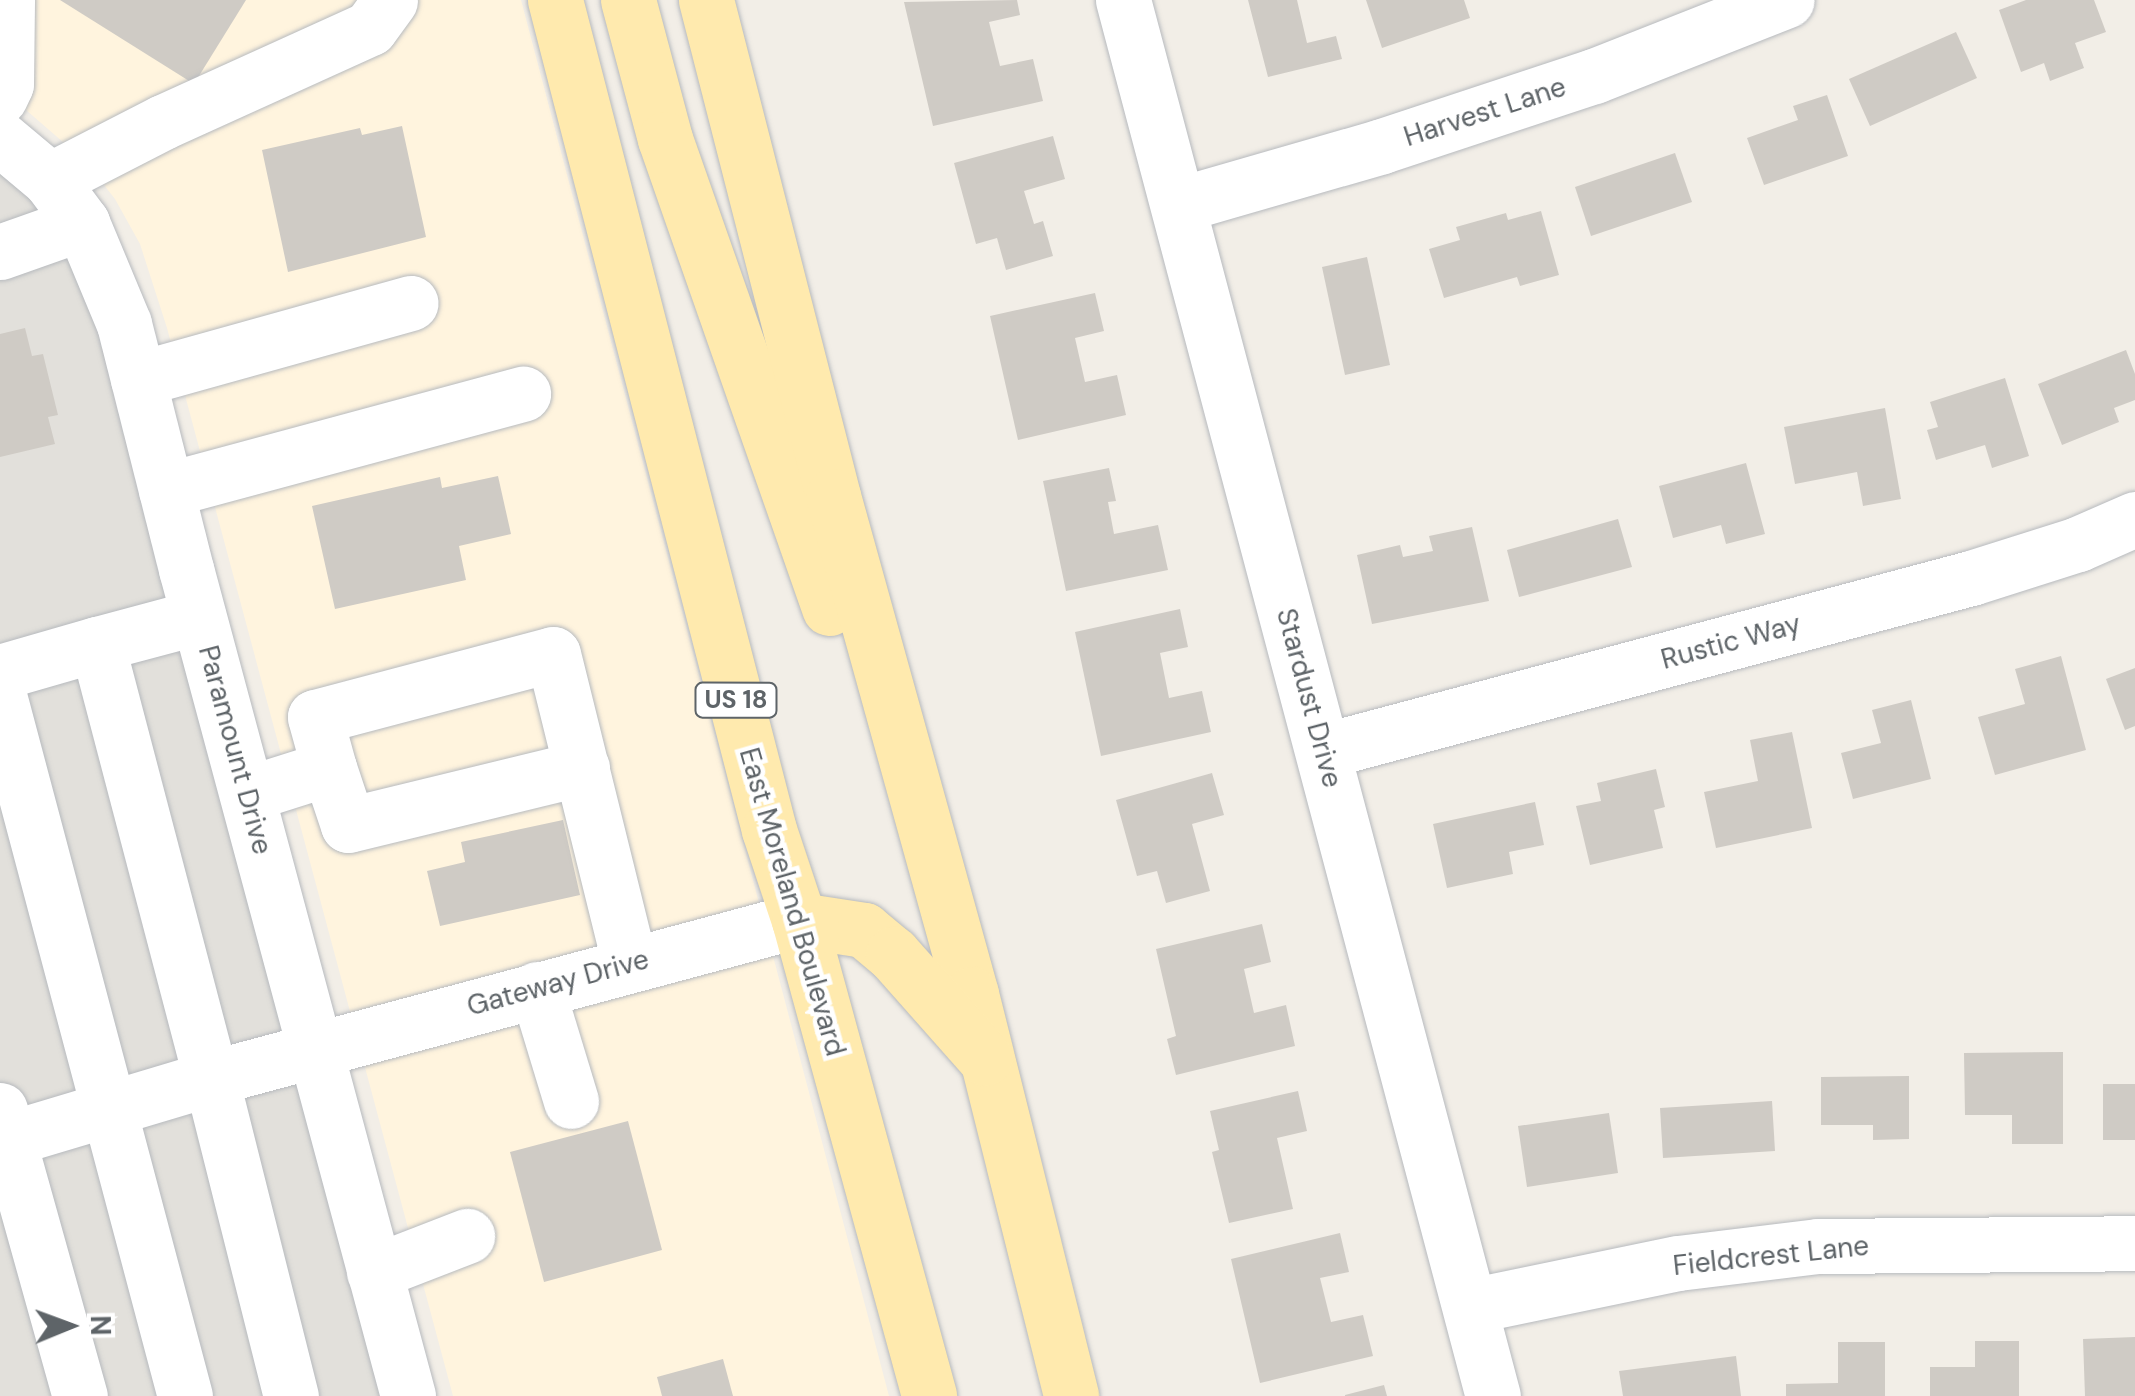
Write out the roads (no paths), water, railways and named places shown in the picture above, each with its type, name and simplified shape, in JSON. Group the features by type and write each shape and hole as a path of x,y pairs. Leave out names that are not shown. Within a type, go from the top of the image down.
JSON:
{"main road":[{"name":"East Moreland Boulevard","path":"556,0 769,830 800,920 929,1386"},
{"path":"628,0 665,139 844,651 906,757"},
{"path":"706,0 833,496 988,1060 1071,1396"},
{"path":"800,920 864,930 893,954 988,1060"}],"street":[{"path":"0,97 6,84 7,0"},
{"path":"50,180 164,122 370,28 390,0"},
{"name":"Stardust Drive","path":"1123,0 1492,1396"},
{"name":"Harvest Lane","path":"1178,204 1382,146 1576,82 1787,0"},
{"name":"Paramount Drive","path":"0,138 50,180 82,223 113,292 408,1396"},
{"path":"0,252 82,223"},
{"path":"138,379 410,302"},
{"path":"166,490 523,394"},
{"name":"Rustic Way","path":"1322,751 1971,578 2078,544 2135,519"},
{"path":"0,672 198,617"},
{"path":"97,644 291,1396"},
{"path":"582,768 348,825 315,717 553,654 582,768 630,964"},
{"path":"0,700 186,1396"},
{"path":"247,794 329,768"},
{"name":"Gateway Drive","path":"4,1124 110,1108 800,920"},
{"path":"537,989 570,1101"},
{"path":"4,1124 80,1396"},
{"path":"374,1272 467,1236"},
{"name":"Fieldcrest Lane","path":"1470,1306 1678,1263 1818,1246 2135,1243"}]}
